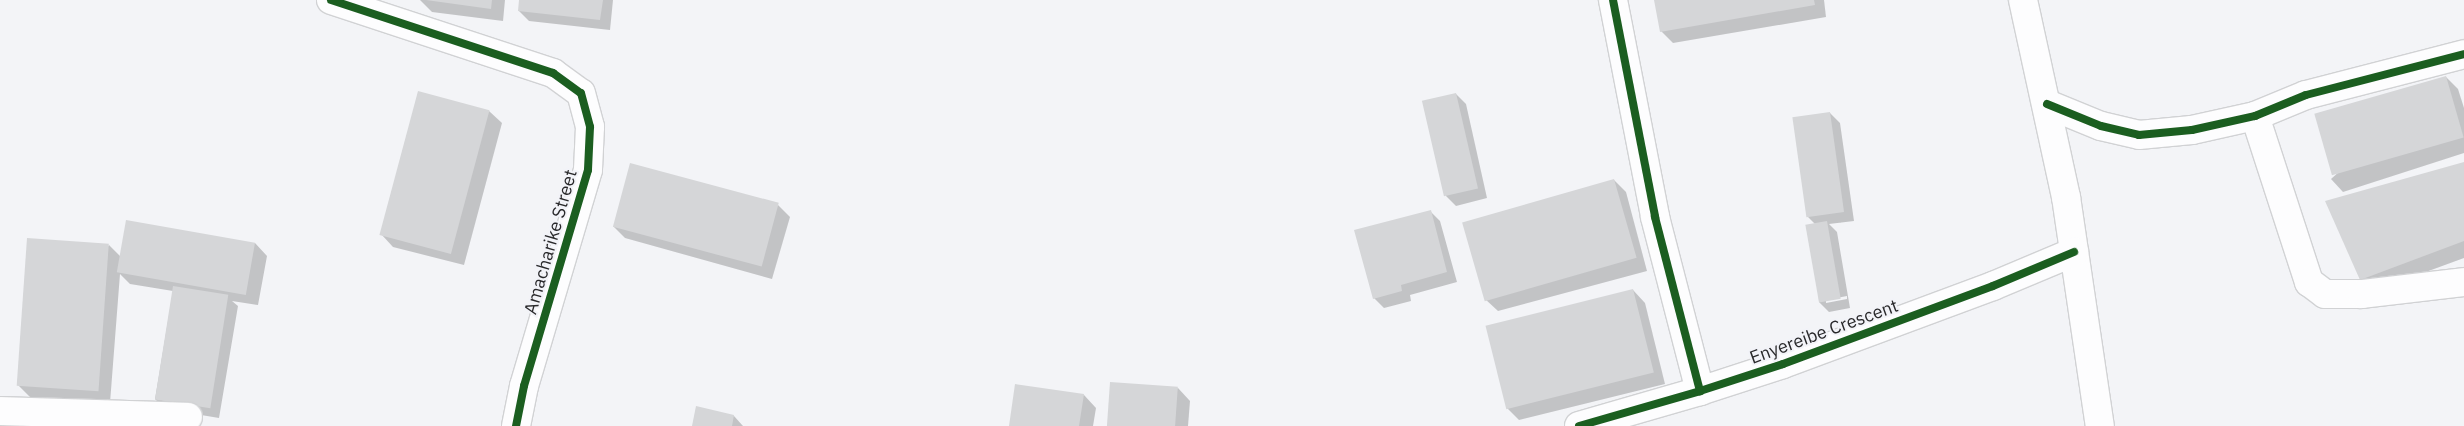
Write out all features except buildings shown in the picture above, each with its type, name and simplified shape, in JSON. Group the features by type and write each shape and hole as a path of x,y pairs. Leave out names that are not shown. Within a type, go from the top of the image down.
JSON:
{"street":[{"name":"Amacharike Street","path":"331,0 553,73 581,93 590,127 588,170 524,386 516,426"},
{"path":"1613,0 1655,217 1700,391"},
{"path":"2023,0 2066,197 2100,426"},
{"path":"2047,104 2101,126 2139,135 2192,130 2255,116 2306,95 2464,54"},
{"path":"2255,116 2309,282 2325,294 2362,294 2464,282"},
{"name":"Enyereibe Crescent","path":"1579,426 1700,391 1783,364 1959,299 2074,252"},
{"path":"0,411 188,417"}],"cycle path":[{"path":"331,0 553,73 581,93 590,127 588,170 524,386 516,426"},
{"path":"1613,0 1655,217 1700,391"},
{"path":"2047,104 2101,126 2139,135 2192,130 2255,116 2306,95 2464,54"},
{"path":"1579,426 1700,391 1783,364 1993,286 2074,252"}]}
